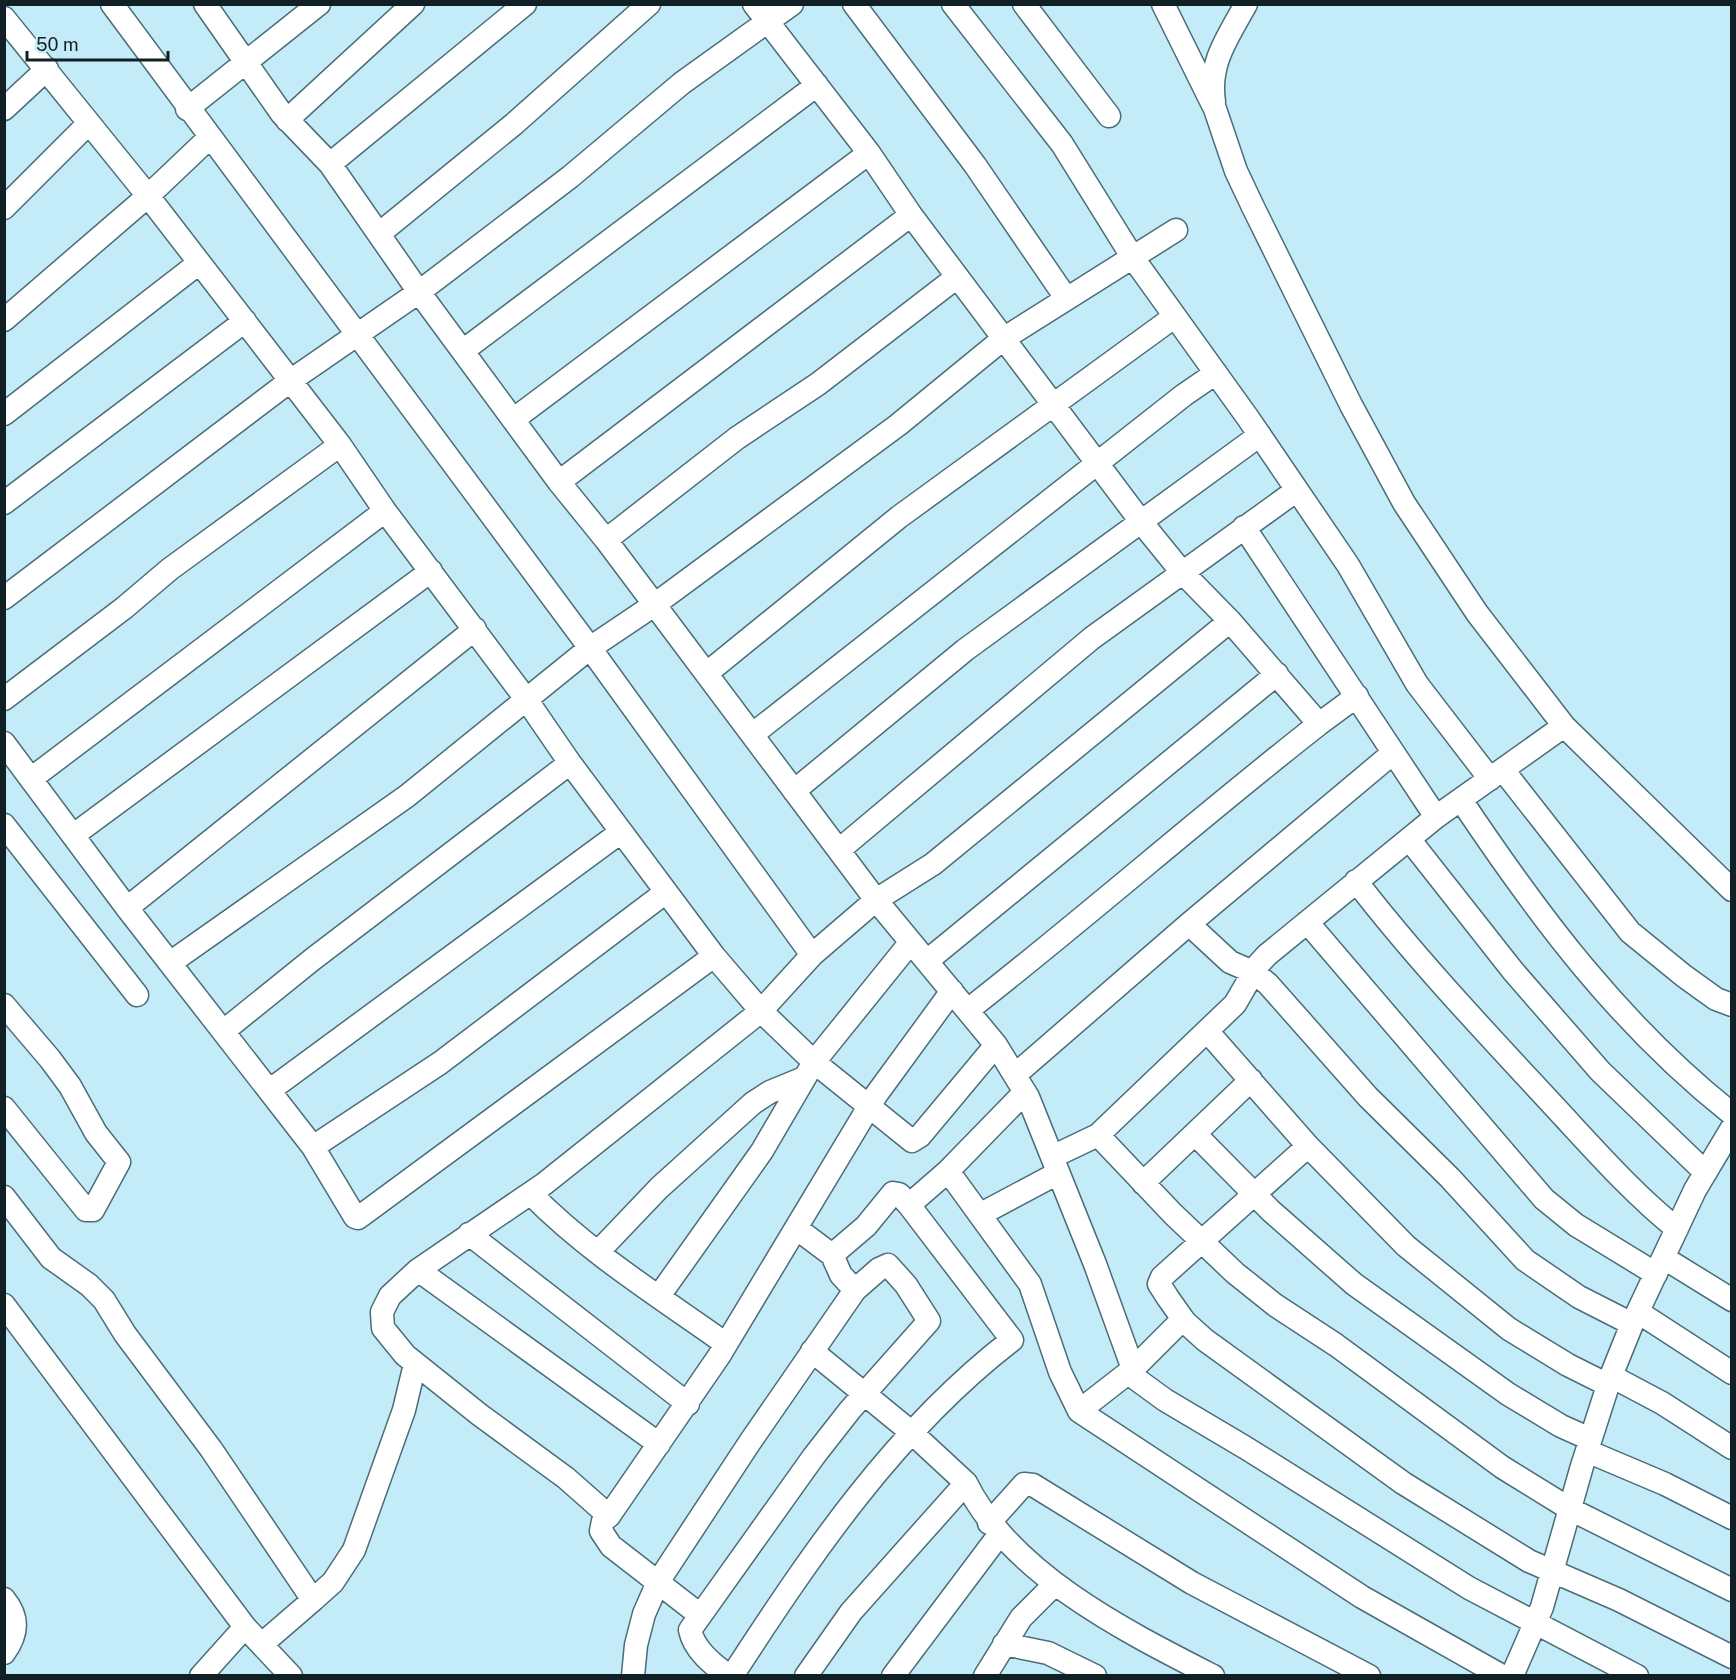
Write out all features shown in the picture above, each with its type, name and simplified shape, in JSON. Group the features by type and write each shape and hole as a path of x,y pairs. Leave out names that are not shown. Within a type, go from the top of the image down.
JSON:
{"street":[{"path":"112,4 187,109 590,648 812,955"},
{"path":"205,4 288,120 330,164 380,232 419,292 464,350 559,482 707,673 876,900 996,1046 1020,1083 1055,1165 1131,1371 1165,1400 1246,1448 1367,1526 1534,1624 1637,1676"},
{"path":"187,109 247,64 289,13 319,4"},
{"path":"288,120 413,4"},
{"path":"330,164 525,4"},
{"path":"380,232 506,131 649,4"},
{"path":"4,598 290,381 419,292 570,177 761,13 792,4"},
{"path":"854,4 975,165 1066,298"},
{"path":"953,4 1062,144 1133,258 1260,435 1348,565 1417,684 1497,774 1630,932 1684,976 1716,999 1731,1005"},
{"path":"1024,4 1109,116"},
{"path":"1163,4 1215,109 1236,171 1253,207 1351,405 1404,503 1477,613 1564,726 1731,890"},
{"path":"1215,109 1211,83 1217,57 1246,4"},
{"path":"761,13 869,153 911,215 1142,523 1181,571 1230,621 1319,724"},
{"path":"4,18 148,196 340,445 385,510 526,699 570,763 714,956 809,1070 870,1106 912,1141 996,1046"},
{"path":"4,109 47,69"},
{"path":"464,350 817,85"},
{"path":"4,207 89,123"},
{"path":"4,320 148,196 209,138"},
{"path":"514,419 869,153"},
{"path":"559,482 911,215"},
{"path":"170,963 407,796 590,648 654,605 898,425 1004,339 1176,230"},
{"path":"4,414 199,262"},
{"path":"606,540 737,438 818,384 957,277"},
{"path":"707,673 899,517 1174,317"},
{"path":"4,503 245,321"},
{"path":"753,734 1216,373"},
{"path":"794,791 964,650 1142,523 1260,435"},
{"path":"4,699 124,608 170,569 340,445"},
{"path":"839,850 1092,638 1181,571 1297,490"},
{"path":"32,778 385,510"},
{"path":"1244,526 1436,818"},
{"path":"75,834 431,571"},
{"path":"609,1516 566,1478 415,1364 383,1328 382,1312 390,1296 418,1270 531,1194 760,1011 812,955 876,900 933,864 1230,621"},
{"path":"127,908 475,629"},
{"path":"927,962 1277,674"},
{"path":"968,1010 1132,878 1225,797 1357,696"},
{"path":"981,1214 1098,1135 1239,1001 1253,972 1267,955 1436,818 1564,726"},
{"path":"4,743 75,834 127,908 225,1030 313,1147 351,1213 358,1218 714,956"},
{"path":"909,1205 948,1171 1020,1083 1189,924 1393,753"},
{"path":"225,1030 313,959 570,763"},
{"path":"1461,800 1574,959 1666,1059 1731,1114"},
{"path":"4,825 136,995"},
{"path":"270,1090 621,832"},
{"path":"1409,839 1513,971 1600,1071 1705,1172"},
{"path":"1356,881 1423,963 1510,1059 1603,1160 1677,1230"},
{"path":"313,1147 440,1063 666,891"},
{"path":"1307,922 1544,1199 1576,1225 1731,1300"},
{"path":"1189,924 1230,962 1253,972 1268,984 1368,1097 1450,1178 1525,1260 1579,1297 1635,1318 1731,1373"},
{"path":"659,1296 767,1144 809,1070 910,943"},
{"path":"700,1615 606,1540 601,1526 688,1404 870,1106 952,991"},
{"path":"4,1005 70,1086 96,1133 119,1162 93,1210 86,1210 4,1108"},
{"path":"1208,1031 1308,1146 1406,1246 1492,1316 1568,1365 1662,1403 1731,1448"},
{"path":"598,1252 659,1188 753,1103 809,1070"},
{"path":"1143,1183 1251,1080"},
{"path":"1512,1676 1534,1624 1552,1571 1588,1445 1635,1318 1705,1172 1731,1128"},
{"path":"1195,1134 1254,1194 1332,1266 1388,1310 1588,1445 1731,1518"},
{"path":"1098,1135 1202,1242 1235,1273 1275,1305 1336,1346 1502,1467 1570,1509 1731,1590"},
{"path":"1308,1146 1160,1280 1161,1288 1183,1318 1212,1346 1365,1457 1528,1561 1619,1600 1731,1657"},
{"path":"948,1171 1030,1284 1060,1372 1079,1411 1371,1603 1502,1676"},
{"path":"832,1255 866,1226 893,1193 899,1194 1012,1340"},
{"path":"531,1194 552,1215 598,1252 726,1344"},
{"path":"4,1197 51,1258 89,1285 104,1300 125,1334 211,1449 313,1600"},
{"path":"795,1228 832,1255 841,1275 855,1290"},
{"path":"469,1234 688,1404"},
{"path":"633,1676 636,1645 644,1614 658,1582 855,1290 879,1269 888,1265 906,1285 929,1321 814,1456 690,1630 692,1639 710,1662 730,1676 820,1545 884,1462 911,1432 1012,1340 1041,1319"},
{"path":"418,1270 659,1444"},
{"path":"4,1305 245,1626 291,1676"},
{"path":"1079,1411 1131,1371 1183,1318"},
{"path":"812,1352 911,1432 966,1483 994,1529 1054,1585 1142,1638 1213,1676"},
{"path":"262,1644 333,1582 354,1550 404,1410 415,1364"},
{"path":"806,1676 851,1612 966,1483"},
{"path":"893,1676 1024,1484 1033,1485 1192,1583 1370,1676"},
{"path":"985,1676 1021,1618 1054,1585"},
{"path":"4,1599 13,1609 16,1620 15,1634 4,1653"},
{"path":"201,1676 245,1626"},
{"path":"1004,1644 1048,1653 1095,1676"}]}
